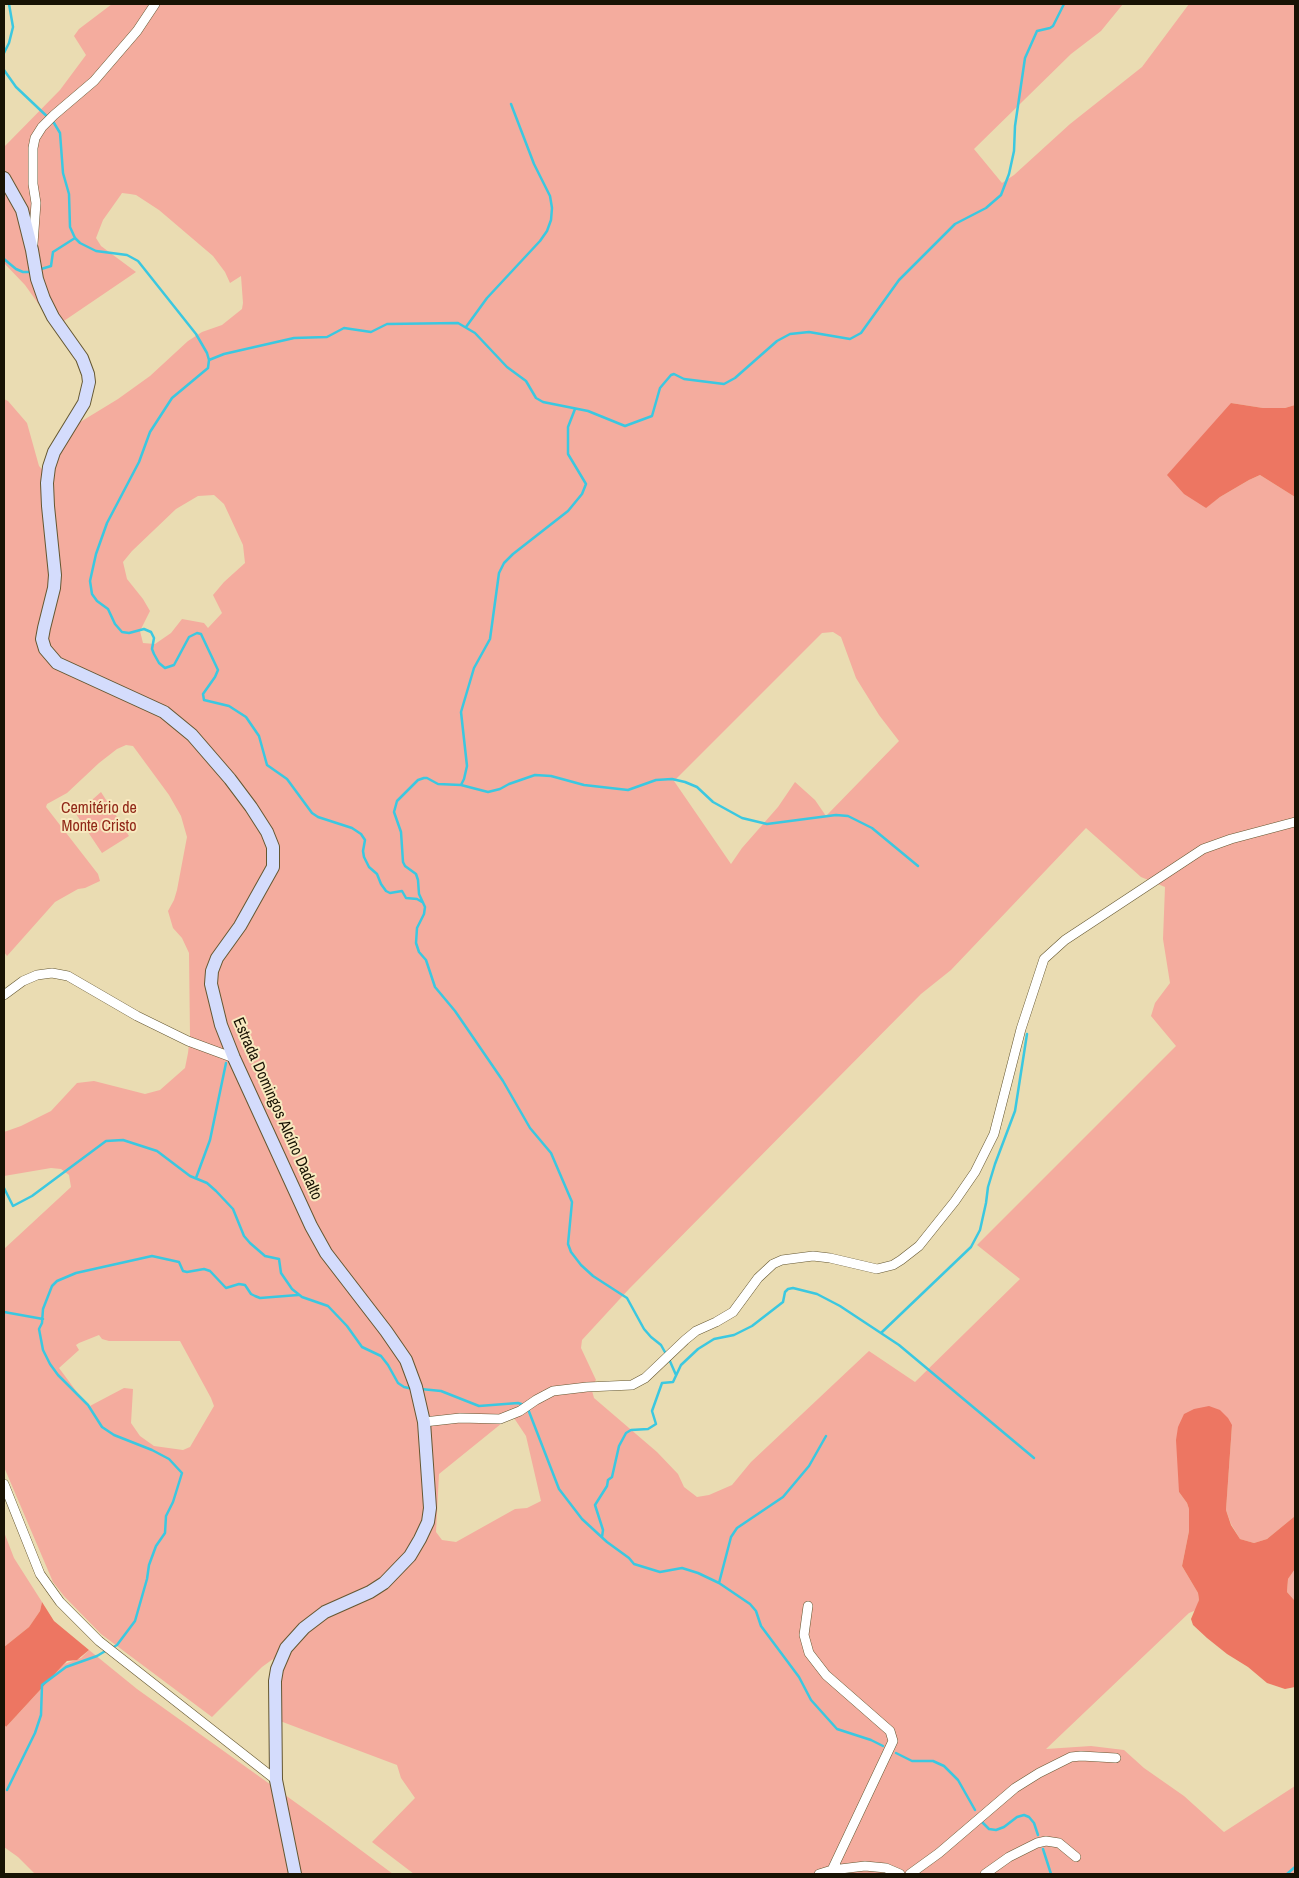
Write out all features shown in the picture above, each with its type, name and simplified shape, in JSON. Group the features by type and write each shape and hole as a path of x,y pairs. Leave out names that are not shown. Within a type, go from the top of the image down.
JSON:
{"street":[{"path":"32,250 35,220 33,175 35,138 42,126 94,82 137,31 155,4"},
{"name":"Estrada Domingos Alcíno Dadalto","path":"4,178 22,210 37,279 44,299 53,317 86,365 89,382 84,403 61,440 49,467 47,484 48,506 55,575 54,588 42,639 45,648 57,664 164,712 192,735 230,779 267,832 273,847 273,868 240,926 217,958 212,971 211,984 221,1025 234,1058 311,1226 326,1253 406,1360 416,1387 424,1422 430,1508 428,1522 410,1556 384,1583 370,1592 325,1612 313,1621 292,1640 281,1658 275,1681 276,1780 295,1874"},
{"path":"424,1422 460,1418 500,1418 520,1410 553,1391 588,1386 632,1385 645,1378 696,1331 733,1312 758,1278 773,1264 782,1260 814,1256 877,1269 887,1268 901,1260 919,1246 955,1201 975,1172 994,1134 1021,1029 1044,959 1065,940 1203,849 1231,839 1295,822"},
{"path":"4,995 37,974 52,973 68,976 138,1016 180,1037 234,1058"},
{"path":"4,1484 40,1574 60,1602 100,1641 276,1780"},
{"path":"808,1606 804,1635 805,1643 813,1659 826,1675 890,1731 893,1736 893,1741 832,1870"},
{"path":"910,1874 938,1853 1014,1788 1039,1773 1071,1758 1088,1756 1116,1758"},
{"path":"985,1874 1009,1857 1046,1840 1059,1843 1076,1856"},
{"path":"819,1874 832,1870 877,1866 900,1874"}],"green space":[{"path":"112,4 1123,4 1101,31 1071,54 974,149 1002,183 1014,175 1070,124 1142,67 1189,4 1295,4 1295,405 1285,408 1263,408 1231,403 1205,508 1220,497 1260,475 1295,497 1295,1516 1267,1539 1254,1543 1240,1539 1231,1524 1226,1510 1232,1425 1179,1476 1179,1492 1189,1509 1189,1531 1182,1566 1198,1593 1197,1608 1189,1613 1046,1749 1091,1746 1124,1750 1144,1768 1184,1796 1224,1832 1295,1786 1295,1874 414,1874 372,1842 415,1798 401,1778 397,1765 280,1721 276,1665 273,1659 262,1667 212,1717 101,1634 53,1582 4,1467 4,1249 71,1187 69,1175 61,1169 51,1168 4,1176 4,1132 51,1111 77,1083 94,1081 145,1094 160,1090 185,1068 190,1036 189,953 182,938 173,928 168,911 177,890 187,837 181,816 169,795 133,746 126,745 117,749 67,793 47,804 46,807 98,874 100,881 78,889 55,902 7,956 4,952 4,399 8,401 27,423 39,466 44,471 77,424 118,399 150,376 188,341 202,332 222,325 242,309 243,303 241,276 230,283 225,272 213,256 159,210 136,195 122,193 103,220 96,238 101,246 136,272 55,327 25,285 4,263 4,147 60,90 86,55 74,36 79,29","holes":["214,495 224,504 243,545 245,563 213,595 222,613 208,628 204,623 182,619 171,633 155,644 143,643 140,631 150,611 127,579 123,562 176,509 198,496","833,632 841,637 856,678 879,715 899,741 826,816 815,800 795,782 778,807 742,848 731,864 674,781 822,633","1086,828 1141,877 1165,887 1163,939 1170,983 1155,1003 1151,1016 1176,1046 977,1245 1020,1279 915,1382 869,1351 751,1462 732,1485 709,1495 697,1497 684,1487 678,1474 657,1452 594,1398 591,1387 596,1380 581,1348 582,1340 629,1289 921,994 951,970","99,1335 102,1339 109,1341 180,1341 214,1406 190,1447 183,1450 154,1446 140,1436 131,1423 133,1389 124,1388 88,1407 59,1368 79,1350 76,1345","512,1415 526,1436 541,1501 527,1508 515,1509 456,1542 442,1540 436,1532 439,1474"]},
{"name":"Cemitério de Monte Cristo","path":"101,792 129,836 102,853 76,814"},
{"path":"4,1532 14,1558 42,1602 40,1611 29,1627 4,1647"},
{"path":"1295,1569 1295,1601 1287,1592 1288,1579"},
{"path":"89,1650 137,1689 393,1874 35,1874 18,1857 4,1847 4,1724 6,1727 64,1664 81,1658"}],"shaded area":[{"path":"1231,403 1263,408 1285,408 1295,405 1295,497 1260,475 1220,497 1206,508 1184,494 1167,475"},
{"path":"1209,1406 1220,1410 1232,1425 1226,1510 1231,1525 1240,1539 1254,1543 1267,1539 1295,1516 1295,1569 1288,1579 1287,1592 1295,1601 1295,1687 1285,1689 1267,1683 1207,1638 1193,1625 1191,1619 1199,1600 1198,1593 1182,1566 1189,1531 1189,1509 1179,1492 1176,1440 1178,1427 1184,1414 1194,1409"},
{"path":"42,1602 54,1621 89,1650 77,1660 67,1661 6,1727 4,1724 4,1647 29,1627 40,1611"}],"waterway":[{"path":"4,53 13,27 9,4"},
{"path":"209,360 224,354 294,338 327,337 344,328 371,332 387,324 458,323 475,333 507,367 526,381 536,398 543,402 588,411 625,426 652,416 660,388 671,375 674,374 684,379 724,384 735,378 777,341 790,334 809,332 850,339 861,333 899,280 955,224 986,208 1001,195 1009,174 1014,151 1015,126 1025,58 1037,31 1053,26 1064,4"},
{"path":"4,70 16,87 54,123 60,133 63,173 69,194 70,227 75,238 80,243 96,251 127,255 138,261 196,334 209,360 208,368 172,398 150,432 139,462 107,523 96,554 90,581 92,594 97,601 108,609 115,624 122,632 129,633 144,629 151,632 154,638 152,649 159,663 165,668 174,665 189,637 197,633 201,634 218,670 203,694 204,700 229,706 246,717 259,736 267,765 287,779 312,813 318,817 352,828 361,834 365,840 364,857 369,867 377,874 386,891 390,893 402,891 406,898 417,899 422,902"},
{"path":"466,327 487,298 540,241 547,231 551,220 550,196 534,164 511,104"},
{"path":"38,270 51,266 53,252 75,238"},
{"path":"4,259 16,269 23,272 31,272"},
{"path":"461,785 467,766 461,712 474,668 490,639 499,573 504,563 513,554 568,511 582,494 586,484 568,454 568,427 575,409"},
{"path":"666,1354 661,1345 644,1329 627,1298 593,1276 571,1252 568,1244 572,1202 551,1153 530,1128 503,1081 455,1011 435,987 426,960 419,952 416,943 417,928 424,914 425,907 419,894 416,874 405,866 403,862 401,832 394,812 397,801 418,780 424,778 438,784 461,785 488,792 535,775 551,776 584,785 628,790 656,780 672,779 697,787 713,802 742,818 767,824 836,815 848,816 872,828 918,866"},
{"path":"881,1333 971,1247 980,1230 988,1187 1015,1111 1027,1034"},
{"path":"196,1178 210,1140 226,1063"},
{"path":"4,1188 13,1206 32,1196 106,1141 123,1140 157,1151 190,1176 207,1183 216,1191 233,1209 244,1236 250,1243 265,1256 279,1259 281,1273 292,1289 302,1297 328,1306 347,1326 362,1347 381,1356 398,1383 413,1389"},
{"path":"112,1648 117,1645 135,1621 149,1565 156,1546 165,1533 166,1516 173,1502 182,1473 169,1459 114,1435 102,1427 88,1405 58,1375 50,1364 43,1350 39,1329 42,1323 43,1309 52,1286 57,1281 76,1273 152,1256 179,1262 183,1271 204,1269 210,1271 226,1288 239,1284 245,1285 251,1294 260,1298 298,1295"},
{"path":"602,1537 603,1530 595,1505 607,1486 608,1480 612,1477 619,1446 626,1433 631,1430 648,1429 656,1424 652,1411 662,1383 673,1382 681,1365 698,1349 714,1339 734,1335 752,1326 783,1302 785,1292 793,1288 817,1294 840,1306 899,1345 1034,1458"},
{"path":"4,1312 43,1319"},
{"path":"669,1359 676,1375"},
{"path":"421,1389 441,1391 479,1406 518,1403 524,1405"},
{"path":"528,1409 559,1489 582,1519 634,1564 660,1572 682,1568 698,1573 719,1583 750,1604 756,1611 761,1626 799,1677 811,1700 837,1729 883,1746"},
{"path":"719,1583 731,1537 737,1528 783,1497 809,1466 826,1436"},
{"path":"7,1790 35,1733 41,1715 42,1685 66,1667 97,1656 107,1650"},
{"path":"896,1753 912,1761 933,1761 944,1766 958,1780 975,1810"},
{"path":"981,1821 989,1829 996,1830 1004,1827 1017,1817 1024,1815 1029,1817 1034,1823 1038,1835"},
{"path":"1043,1849 1051,1874"},
{"path":"1287,1874 1295,1867"}]}
